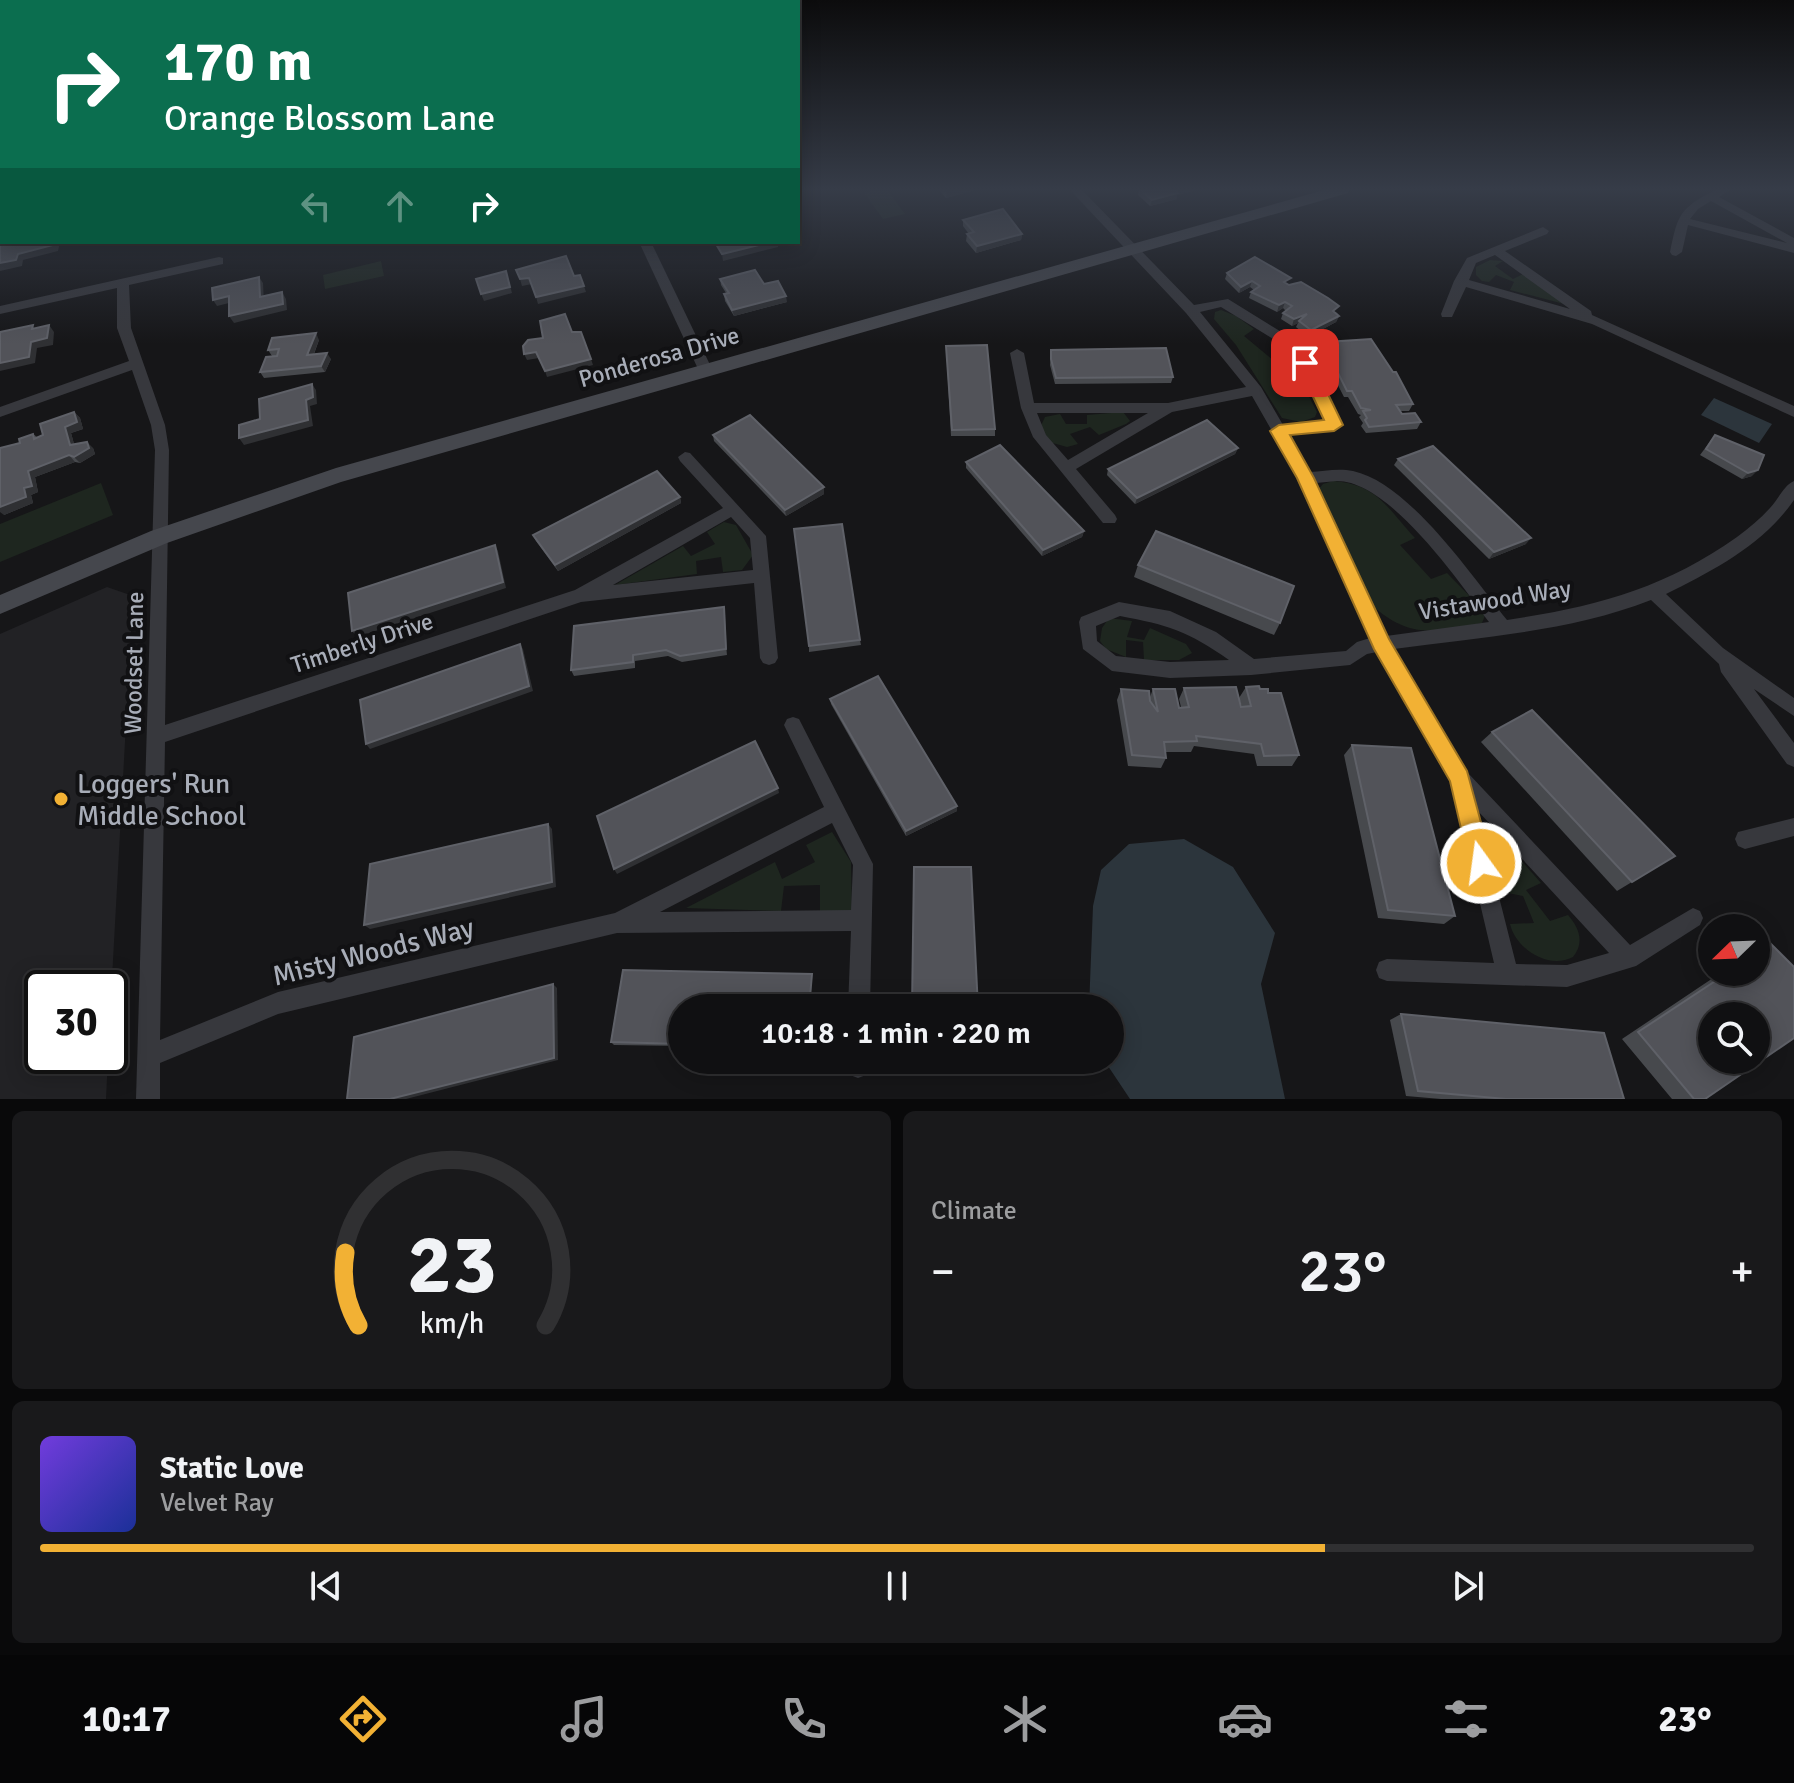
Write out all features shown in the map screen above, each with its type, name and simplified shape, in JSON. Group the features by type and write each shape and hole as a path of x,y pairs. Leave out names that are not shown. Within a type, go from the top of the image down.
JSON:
{"street":[{"path":"1124,241 1191,310 1256,390 1306,478 1381,643 1460,778 1628,958"},
{"name":"Ponderosa Drive","path":"0,605 159,537 336,476 1162,241"},
{"path":"1447,314 1471,261 1519,241"},
{"path":"1676,252 1678,241"},
{"path":"1774,241 1794,246"},
{"path":"646,244 706,371"},
{"path":"1497,251 1597,321"},
{"path":"0,310 219,261"},
{"path":"1460,281 1597,321 1794,412"},
{"name":"Woodset Lane","path":"123,282 124,328 158,425 162,450 148,1099"},
{"path":"1191,310 1223,302 1283,339 1305,363 1334,425 1279,431"},
{"path":"1017,353 1028,408 1040,437 1109,519"},
{"path":"0,412 136,363"},
{"path":"1028,408 1168,408 1256,390"},
{"path":"1066,468 1168,408"},
{"path":"685,457 758,536 769,658"},
{"path":"1306,478 1354,476 1379,487 1443,552 1502,626"},
{"name":"Vistawood Way","path":"1251,667 1210,637 1170,618 1119,609 1087,622 1089,644 1112,663 1170,670 1251,667 1350,658 1363,647 1381,643 1502,626 1622,604 1653,592 1738,545 1773,514 1794,487"},
{"name":"Timberly Drive","path":"158,736 581,595 733,509"},
{"name":"Timberly Drive","path":"581,595 761,576"},
{"path":"1653,592 1717,653 1794,708"},
{"path":"1717,653 1794,758"},
{"path":"793,725 863,864 859,994"},
{"path":"1460,778 1508,976"},
{"name":"Misty Woods Way","path":"617,923 836,811"},
{"path":"1745,839 1794,827"},
{"path":"1387,970 1567,976 1628,958 1693,918"},
{"name":"Misty Woods Way","path":"149,1056 278,1003 617,923 862,920"}],"shaded area":[{"path":"1490,260 1503,261 1495,266 1513,279 1523,274 1568,305 1510,290 1514,282 1496,275 1489,282 1482,281 1476,275 1476,267"},
{"path":"381,261 384,276 325,289 323,275"},
{"path":"1221,310 1254,329 1244,336 1273,360 1286,386 1303,385 1317,412 1315,417 1301,422 1282,418 1236,345 1214,319 1215,312"},
{"path":"1714,398 1772,424 1759,443 1701,415"},
{"path":"1123,412 1130,421 1126,424 1099,435 1090,427 1070,434 1078,444 1067,447 1049,442 1040,428 1045,417 1060,414 1066,424 1087,424 1087,415"},
{"path":"1333,481 1360,487 1380,499 1415,538 1400,545 1431,579 1447,573 1486,613 1482,623 1438,630 1414,629 1401,625 1375,608 1317,491 1323,484"},
{"path":"101,483 113,515 0,562 0,524"},
{"path":"724,522 736,525 753,555 742,570 723,572 721,557 696,561 697,574 615,585 683,546 691,556 715,544 707,532"},
{"name":"Loggers' Run Middle School","path":"107,587 133,596 112,970 24,970 24,1074 107,1074 106,1099 0,1099 0,634"},
{"path":"1109,618 1132,621 1127,637 1144,640 1150,628 1186,644 1192,653 1179,660 1144,660 1143,642 1126,640 1126,657 1106,649 1100,641 1102,628"},
{"path":"832,832 851,862 852,914 820,913 820,885 784,886 781,911 686,908 775,862 782,879 815,862 806,845"},
{"path":"1490,835 1505,842 1541,883 1526,890 1550,921 1568,915 1572,920 1580,941 1573,957 1553,961 1544,959 1519,942 1510,924 1534,923 1523,896 1498,891 1485,855 1484,841"},
{"path":"1184,839 1233,867 1275,933 1261,984 1285,1099 1130,1099 1113,1074 1124,1074 1124,994 1090,994 1093,906 1101,870 1129,844"}],"building":[{"path":"973,241 995,241 977,246"},
{"path":"0,244 53,244 18,254 16,260 0,263"},
{"path":"716,244 763,244 722,254"},
{"path":"566,256 574,276 580,275 584,286 536,297 529,278 520,279 516,270"},
{"path":"1255,257 1291,278 1284,282 1289,285 1301,282 1328,298 1339,306 1333,311 1339,316 1311,330 1299,321 1307,314 1294,319 1283,313 1292,306 1285,302 1279,305 1251,292 1260,286 1252,281 1241,287 1227,273"},
{"path":"755,270 764,284 778,281 786,296 732,310 724,294 729,293 720,279"},
{"path":"506,271 510,287 481,294 476,279"},
{"path":"259,277 260,297 282,292 283,304 229,316 229,296 213,300 212,288"},
{"path":"565,314 572,332 581,332 591,359 545,371 536,352 524,354 523,346 528,340 543,338 540,321"},
{"path":"33,325 32,329 49,325 47,338 31,342 29,357 0,363 0,332"},
{"path":"316,333 307,355 327,353 321,366 260,372 266,357 277,356 279,349 268,350 272,338"},
{"path":"1371,339 1396,372 1413,404 1396,405 1402,414 1415,413 1421,422 1369,427 1363,411 1371,410 1361,408 1352,391 1347,391 1328,353 1327,349 1331,348 1327,342"},
{"path":"987,345 995,429 952,430 946,346"},
{"path":"1166,348 1173,377 1056,378 1051,359 1051,350"},
{"path":"312,384 313,397 306,400 308,420 239,438 239,425 260,419 259,399"},
{"path":"74,412 77,422 65,427 70,445 87,442 89,448 74,457 69,455 28,471 32,486 24,488 26,497 0,507 0,448 20,443 19,439 33,434 34,439 43,435 40,424"},
{"path":"750,415 824,487 785,510 713,435"},
{"path":"1207,420 1238,448 1137,498 1108,469"},
{"path":"1715,435 1764,455 1758,470 1748,473 1706,449"},
{"path":"1000,445 1084,531 1043,550 966,462"},
{"path":"1433,446 1531,538 1494,552 1398,459"},
{"path":"657,471 680,497 555,565 533,535"},
{"path":"842,524 860,640 809,646 794,529"},
{"path":"1156,531 1294,586 1280,623 1138,565"},
{"path":"495,545 503,582 352,631 348,593"},
{"path":"724,607 726,649 680,656 666,650 633,655 633,662 571,670 574,626"},
{"path":"520,644 529,686 366,744 360,700"},
{"path":"878,676 957,806 906,831 830,699"},
{"path":"1259,686 1260,689 1268,689 1268,693 1281,693 1299,755 1264,756 1261,744 1196,736 1197,741 1164,742 1166,758 1132,755 1121,689 1149,691 1150,701 1158,712 1153,689 1175,689 1179,708 1189,707 1184,688 1236,687 1241,707 1251,706 1246,687"},
{"path":"1532,710 1675,856 1632,882 1492,732"},
{"path":"755,741 778,788 614,869 597,816"},
{"path":"1352,745 1411,748 1455,916 1388,910"},
{"path":"548,824 552,882 364,925 370,864"},
{"path":"914,867 971,867 977,994 912,994"},
{"path":"1771,944 1794,967 1794,1038 1770,1054 1770,1002 1698,1002 1698,1074 1741,1074 1705,1099 1694,1099 1638,1032 1708,986 1770,986"},
{"path":"623,970 812,974 810,994 668,994 668,1044 611,1042"},
{"path":"553,984 554,1058 390,1099 347,1099 354,1037"},
{"path":"1401,1014 1604,1033 1624,1099 1506,1099 1418,1091"}],"place":[{"name":"Loggers' Run Middle School","path":"61,799"}],"route":[{"path":"1305,363 1334,425 1279,431 1306,478 1381,643 1460,778 1481,863"}]}
